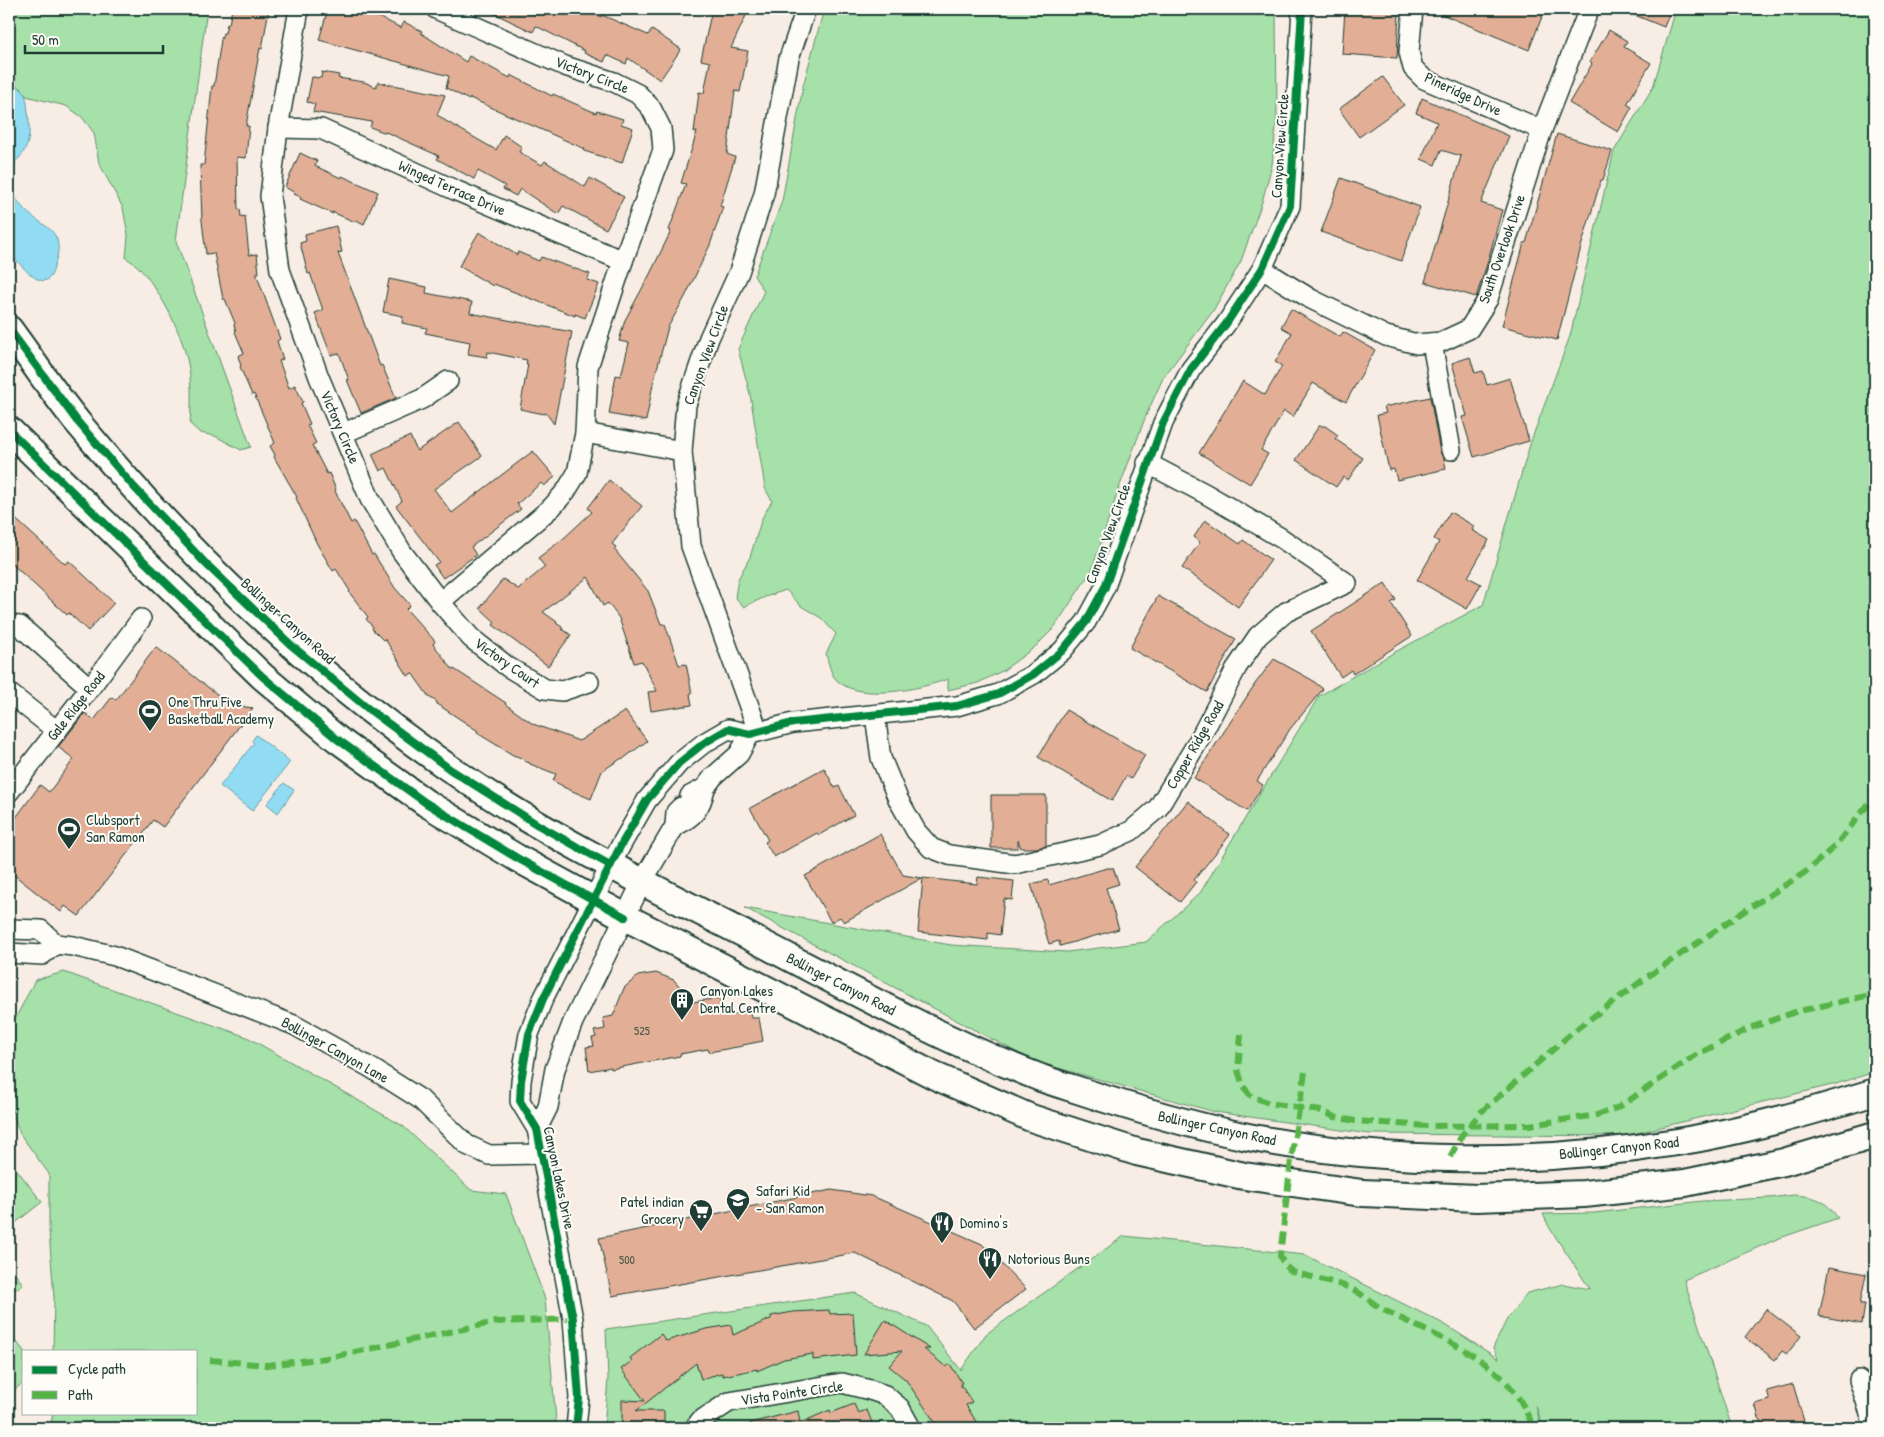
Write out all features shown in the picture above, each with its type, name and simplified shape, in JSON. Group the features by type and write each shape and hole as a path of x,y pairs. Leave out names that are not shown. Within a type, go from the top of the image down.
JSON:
{"main road":[{"name":"Bollinger Canyon Road","path":"9,328 77,421 134,487 205,563 291,645 366,707 451,770 538,825 642,882 950,1039 1026,1072 1146,1112 1251,1138 1365,1154 1471,1158 1578,1154 1686,1140 1777,1121 1875,1092"},
{"path":"9,430 262,676 337,739 426,803 517,858 625,917 935,1076 1031,1118 1137,1152 1244,1176 1362,1193 1477,1198 1584,1194 1694,1181 1784,1162 1875,1135"}],"street":[{"name":"Victory Circle","path":"299,9 278,128 270,196 280,270 319,377 370,498 402,552 440,602 552,507 566,491 577,473 585,433 588,367 623,260 663,150 661,128 651,108 638,94 614,82 565,66 436,9"},
{"name":"Canyon View Circle","path":"754,732 691,546 682,451 686,405 710,338 740,272 764,194 789,58 806,9"},
{"name":"Canyon View Circle","path":"610,865 647,800 679,763 704,743 728,729 754,732 793,723 958,706 998,694 1034,674 1062,651 1086,622 1105,587 1163,423 1191,369 1226,324 1262,269 1290,206 1302,9"},
{"name":"Pineridge Drive","path":"1413,9 1409,52 1413,68 1424,79 1542,130"},
{"name":"South Overlook Drive","path":"1262,269 1311,299 1386,336 1416,344 1432,343 1441,342 1469,329 1488,299 1542,130 1589,9"},
{"name":"Winged Terrace Drive","path":"278,128 321,129 457,191 623,260"},
{"path":"1432,343 1451,450"},
{"path":"344,433 422,399 448,381"},
{"path":"585,433 682,451"},
{"name":"Copper Ridge Road","path":"875,716 882,758 898,800 916,831 931,848 949,855 1015,864 1066,854 1100,845 1132,831 1158,808 1199,740 1237,667 1258,636 1286,612 1347,583 1280,538 1206,494 1147,464"},
{"name":"Victory Court","path":"440,602 471,638 508,667 544,689 562,691 589,682"},
{"name":"Gale Ridge Road","path":"9,792 141,619"},
{"path":"9,625 20,626 90,688"},
{"path":"9,693 57,731"},
{"path":"625,917 642,882 675,826 676,812 739,754 754,732"},
{"path":"675,826 688,820 702,803 692,797"},
{"name":"Canyon Lakes Drive","path":"576,1428 579,1398 573,1319 537,1129 520,1101 521,1081 529,1034 544,999 610,865"},
{"name":"Canyon Lakes Drive","path":"537,1129 548,1107 555,1069 574,1022 625,917"},
{"name":"Bollinger Canyon Lane","path":"9,930 41,930 56,944 115,956 294,1025 371,1068 420,1099 468,1145 489,1155 541,1154"},
{"path":"9,953 42,955 56,944"},
{"path":"1859,1380 1875,1428"},
{"name":"Vista Pointe Circle","path":"695,1428 700,1421 729,1402 842,1383 885,1395 900,1408 910,1428"}],"green space":[{"path":"9,9 207,9 176,241 251,447 241,450 215,436 200,433 190,424 191,383 184,349 173,320 158,293 139,268 126,258 128,235 123,208 99,163 94,133 82,117 66,106 26,96 21,88 9,82"},
{"path":"824,9 1276,9 1277,117 1272,165 1262,202 1241,261 1213,311 1163,378 1145,418 1118,491 1092,570 1054,628 1035,647 1004,670 978,683 948,690 948,679 922,687 888,692 856,690 844,685 834,677 826,654 836,634 821,618 801,606 786,590 744,607 735,597 738,579 750,557 762,518 772,501 765,488 750,394 738,349 764,291 754,276 782,201 803,86"},
{"path":"1676,9 1875,9 1875,1072 1836,1084 1625,1136 1369,1134 1215,1112 1033,1061 745,908 951,945 1067,952 1146,942 1200,893 1319,696 1395,652 1483,605 1531,441 1570,336 1614,151 1653,87"},
{"path":"64,972 247,1037 403,1126 471,1190 506,1194 545,1299 556,1420 555,1428 50,1428 53,1414 198,1414 198,1350 53,1350 54,1298 49,1231 49,1174 20,1134 9,1102 9,1031 35,980"},
{"path":"11,1162 42,1202 9,1228 9,1164"},
{"path":"1794,1195 1819,1200 1838,1218 1777,1239 1684,1280 1732,1428 1543,1428 1536,1406 1541,1428 604,1428 608,1378 606,1329 855,1293 926,1326 961,1370 986,1334 1124,1236 1305,1255 1444,1324 1499,1359 1493,1348 1507,1319 1527,1293 1563,1284 1590,1289 1549,1227 1543,1214 1594,1213 1703,1201"},
{"path":"9,1266 23,1284 9,1295"},
{"path":"9,1332 23,1350 22,1384 9,1394"}],"water":[{"path":"9,82 19,87 25,95 29,136 25,149 9,167"},
{"path":"9,179 14,195 20,205 49,228 57,240 56,262 50,277 45,280 39,280 32,276 9,251"},
{"path":"256,735 290,762 252,811 220,786 254,743 252,741"},
{"path":"284,783 294,790 278,813 267,804"}],"building":[{"path":"232,9 269,9 246,126 249,126 246,158 237,157 238,210 240,209 241,217 245,216 249,255 257,254 259,273 256,273 280,339 277,341 283,359 279,361 289,388 295,385 303,402 301,403 310,424 307,425 316,443 312,445 327,474 329,473 335,491 351,523 354,521 372,555 374,554 395,588 410,605 406,609 435,641 433,644 453,670 506,703 533,724 579,741 625,711 647,741 623,759 602,771 591,799 553,781 556,774 524,761 524,759 513,755 477,733 478,731 429,697 412,673 408,676 385,639 383,640 372,629 373,627 366,619 368,617 349,592 336,569 333,571 317,544 297,497 274,457 275,455 270,446 275,443 240,367 238,356 244,353 235,332 235,323 225,299 223,299 214,253 206,254 202,221 200,165 204,165 212,86 214,86 221,40 227,24 229,24"},
{"path":"328,9 348,9 381,18 401,28 404,22 422,31 421,33 466,62 469,56 510,78 511,75 552,96 553,94 596,113 597,111 623,119 621,124 633,128 622,163 584,151 585,149 470,98 469,100 446,88 449,76 319,40"},
{"path":"485,9 584,9 648,35 652,30 681,49 660,80 628,58 626,64 607,55 604,62 536,26 533,32"},
{"path":"712,9 749,9 731,48 748,51 740,92 735,91 727,154 735,157 720,206 723,207 710,245 668,327 653,384 646,421 609,414 616,375 621,376 629,343 619,341 625,320 671,231 669,230 686,184 681,183 697,132 694,132 699,92 704,93 710,62 701,60"},
{"path":"1345,9 1399,9 1397,58 1342,54"},
{"path":"1429,9 1545,9 1529,50"},
{"path":"1620,9 1671,9 1664,27"},
{"path":"1609,30 1627,41 1624,47 1651,63 1627,104 1632,107 1618,132 1569,103"},
{"path":"322,72 339,75 338,78 364,82 376,87 378,82 445,95 437,115 496,150 504,135 522,147 519,152 542,165 545,161 585,187 590,178 624,197 606,229 563,206 558,214 520,189 516,196 503,189 505,186 478,171 474,179 437,159 439,156 386,132 370,127 372,122 313,112 315,104 307,102 312,77 321,78"},
{"path":"1383,77 1404,105 1359,137 1339,109"},
{"path":"1422,98 1509,136 1481,203 1502,210 1476,297 1425,282 1461,156 1441,150 1435,165 1421,159 1437,122 1416,113"},
{"path":"1557,134 1612,151 1603,180 1601,180 1581,247 1557,340 1502,326 1524,243 1526,243"},
{"path":"300,153 317,161 315,166 378,192 364,224 332,212 333,214 300,199 301,197 285,187"},
{"path":"1341,178 1420,207 1401,261 1321,232"},
{"path":"336,226 342,252 338,253 380,366 382,365 396,398 361,413 347,380 349,380 339,353 331,355 315,313 323,310 310,273 308,274 300,243 306,241 305,234"},
{"path":"479,232 517,255 518,252 539,261 541,257 590,274 587,280 599,284 585,318 575,314 575,316 494,284 493,286 459,266"},
{"path":"389,279 427,287 426,293 472,302 470,313 572,332 554,424 546,413 520,409 528,364 526,364 527,360 488,352 487,357 468,354 470,342 425,333 427,328 402,323 403,316 383,312"},
{"path":"1291,309 1340,337 1343,332 1375,350 1346,402 1313,383 1293,417 1284,411 1261,450 1268,454 1250,484 1199,453 1243,381 1265,395 1282,366 1275,362 1292,333 1281,327"},
{"path":"1470,357 1475,373 1483,371 1487,385 1510,378 1529,441 1474,457 1462,417 1467,416 1452,363"},
{"path":"1430,397 1440,452 1444,458 1446,469 1397,480 1394,469 1389,470 1377,415 1386,413 1384,407"},
{"path":"459,422 482,456 434,489 452,513 533,451 555,477 544,486 541,483 517,504 521,509 471,547 476,555 443,578 434,565 439,562 396,506 402,501 386,468 380,471 372,454 410,436 417,451"},
{"path":"1319,426 1325,426 1338,435 1335,439 1363,458 1348,480 1343,477 1336,487 1296,460"},
{"path":"609,480 642,506 612,544 648,591 661,624 665,624 679,665 686,664 692,693 690,694 692,705 651,711 648,692 657,691 642,661 634,663 619,618 608,603 603,606 588,577 543,612 571,635 548,666 493,625 495,622 480,608 503,579 518,589 545,567 538,558 564,538 592,512 588,508"},
{"path":"1450,512 1474,526 1472,530 1489,540 1468,577 1481,584 1467,609 1417,580 1439,542 1434,539"},
{"path":"9,513 65,564 69,561 114,603 88,631 69,613 67,615 9,561"},
{"path":"1205,520 1240,544 1243,540 1271,560 1238,607 1182,568 1200,542 1194,537"},
{"path":"1385,583 1396,600 1391,603 1412,636 1353,674 1351,670 1341,677 1311,631"},
{"path":"1158,596 1236,639 1207,692 1130,648"},
{"path":"156,647 231,705 253,708 163,827 153,820 79,916 65,906 61,912 9,871 9,827 40,785 49,792 74,759 58,747 85,713 94,720 112,697 116,700"},
{"path":"1274,659 1312,680 1323,689 1290,729 1257,781 1263,785 1247,811 1194,778 1255,684"},
{"path":"1066,710 1145,755 1131,779 1126,776 1112,801 1038,757"},
{"path":"824,768 835,788 839,786 854,815 774,857 765,842 768,840 750,808"},
{"path":"991,795 1046,795 1046,846 1021,848 1018,840 1018,848 991,848"},
{"path":"1188,801 1230,835 1194,880 1196,882 1180,902 1135,867"},
{"path":"880,834 903,875 922,878 844,922 840,917 831,922 805,876"},
{"path":"1107,868 1113,868 1119,884 1106,888 1119,929 1060,946 1059,941 1049,944 1031,884 1048,880 1049,885"},
{"path":"978,877 1014,881 1012,900 1004,899 1000,935 988,933 988,940 918,932 923,878 977,884"},
{"name":"Canyon Lakes Dental Centre","path":"656,973 674,980 693,1002 719,998 723,1016 750,1012 751,1018 759,1018 763,1041 709,1052 708,1049 680,1054 680,1056 611,1069 611,1067 589,1071 586,1047 594,1046 592,1038 596,1037 594,1031 605,1029 603,1018 613,1016 624,988 638,976"},
{"path":"831,1190 872,1196 982,1244 1026,1289 974,1328 953,1301 855,1253 612,1296 599,1238"},
{"path":"1829,1267 1866,1274 1860,1304 1865,1304 1862,1324 1819,1316"},
{"path":"1766,1309 1801,1336 1787,1354 1782,1351 1775,1360 1745,1337"},
{"path":"829,1310 830,1314 853,1313 856,1355 813,1360 813,1354 784,1359 757,1371 757,1369 723,1376 722,1373 701,1379 696,1363 636,1411 664,1411 664,1427 622,1426 622,1400 645,1401 621,1369 632,1361 630,1358 661,1334 666,1341 706,1329 731,1325 733,1335 771,1319 771,1316 793,1312"},
{"path":"885,1320 930,1349 924,1349 946,1367 950,1364 972,1402 966,1405 980,1428 939,1428 906,1380 889,1366 902,1351 864,1354"},
{"path":"1793,1384 1806,1428 1762,1428 1755,1404 1770,1400 1767,1391"},
{"path":"854,1404 858,1413 867,1410 874,1428 750,1428 750,1423 798,1411 800,1423 830,1410 831,1413"}],"marked path":[{"path":"1450,1157 1462,1135 1481,1112 1579,1027 1647,977 1807,871 1835,846 1875,796"},
{"path":"1241,1034 1238,1070 1243,1086 1251,1096 1269,1103 1321,1111 1335,1117 1355,1121 1426,1126 1529,1125 1597,1115 1619,1107 1696,1055 1750,1028 1795,1012 1875,994"},
{"path":"1305,1072 1291,1160 1280,1256 1284,1263 1293,1272 1353,1289 1381,1308 1465,1350 1500,1376 1514,1392 1526,1411 1533,1428"},
{"path":"210,1360 267,1365 327,1358 496,1322 573,1319"}],"cycle path":[{"path":"576,1428 579,1398 573,1319 537,1129 520,1101 521,1081 529,1034 543,999 621,845 647,800 679,763 704,743 728,729 750,734 793,723 957,706 998,694 1034,674 1062,651 1086,622 1105,587 1163,423 1191,369 1226,324 1262,269 1290,206 1302,9"},
{"path":"9,329 77,421 134,487 205,563 291,645 366,707 451,770 538,825 610,865"},
{"path":"9,430 262,676 337,739 426,803 517,858 625,917"}],"place":[{"name":"One Thru Five Basketball Academy","path":"150,732"},
{"name":"Clubsport San Ramon","path":"69,850"},
{"name":"Canyon Lakes Dental Centre","path":"682,1021"},
{"name":"Safari Kid - San Ramon","path":"738,1221"},
{"name":"Patel indian Grocery","path":"701,1232"},
{"name":"Domino's","path":"942,1244"},
{"name":"Notorious Buns","path":"990,1280"}]}
